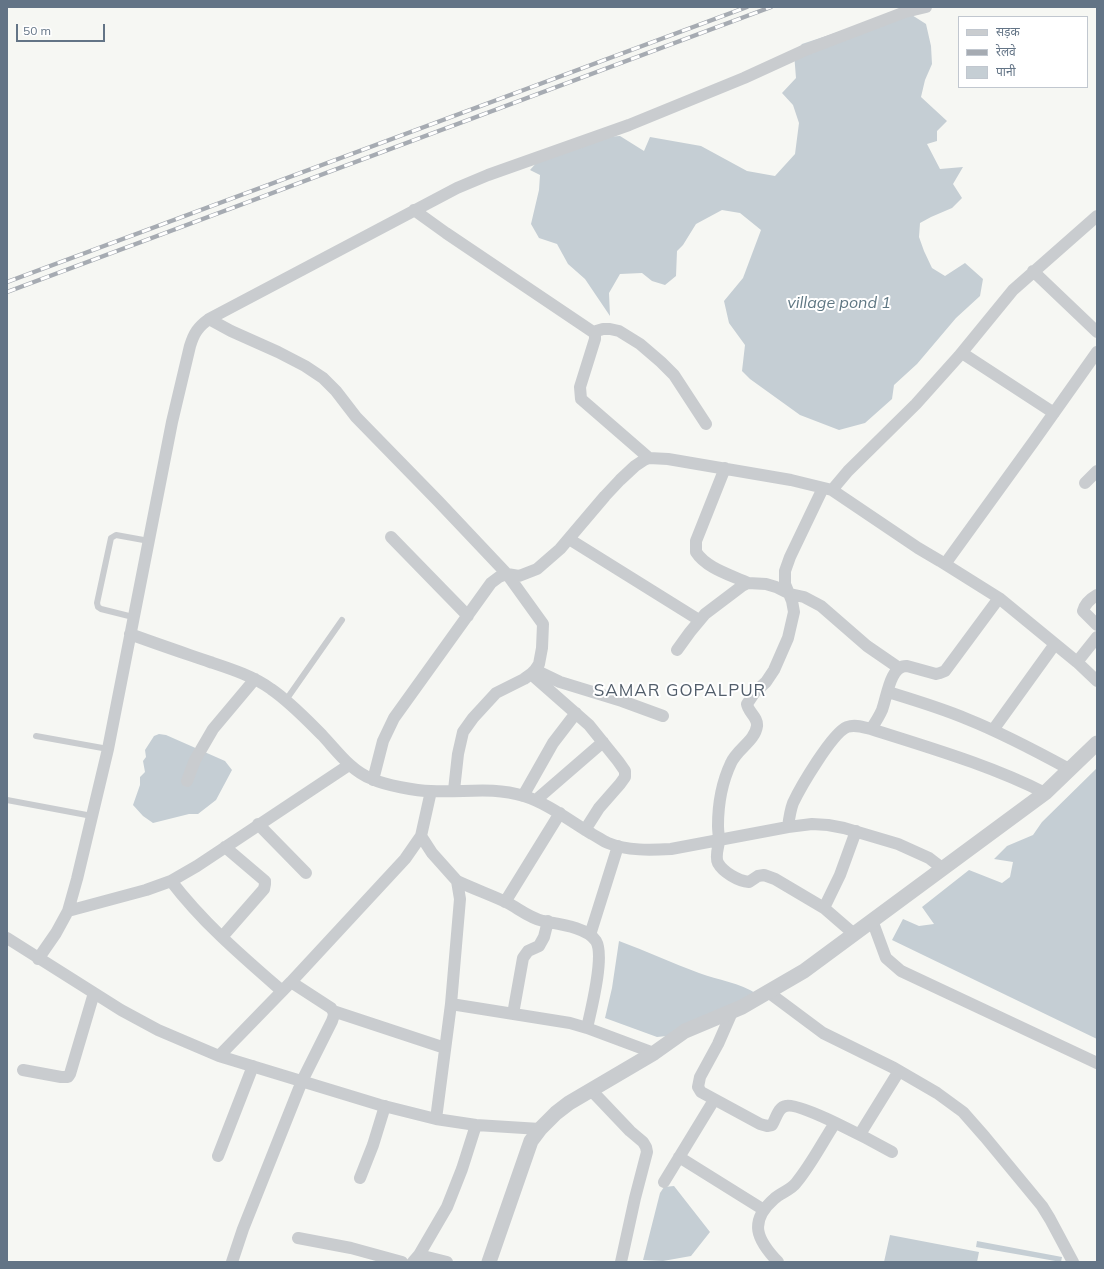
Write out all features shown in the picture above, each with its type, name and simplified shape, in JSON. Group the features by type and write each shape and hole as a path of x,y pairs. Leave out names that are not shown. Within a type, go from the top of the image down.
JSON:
{"street":[{"path":"38,959 56,933 68,911 77,879 108,749 171,430 193,334 200,326 209,319 457,188 488,175 629,125 744,78 803,51 905,12 926,7"},
{"path":"414,210 593,332 595,339 580,387 581,399 649,458"},
{"path":"854,934 824,908 768,876 758,876 749,882 742,881 728,873 718,862 717,857 719,840 719,811 722,792 731,762 736,754 751,738 757,726 757,721 747,704 774,670 788,638 794,612 790,594 785,584 785,571 790,558 827,489 848,471 916,404 962,352 1013,290 1097,216"},
{"path":"1033,271 1097,332"},
{"path":"209,319 231,331 278,352 305,366 323,378 336,391 356,417 507,574 543,624 542,648 539,664 533,672 496,693 466,726 460,741 454,790"},
{"path":"593,332 602,329 619,331 640,344 674,375 706,424"},
{"path":"962,352 1054,413"},
{"path":"945,564 1097,352"},
{"path":"373,780 382,741 394,718 491,583 500,576 507,574 519,576 537,569 569,539 620,480 635,466 649,458 668,459 725,468 791,480 827,489 999,598 1077,662 1097,681"},
{"path":"725,468 696,541 696,552 704,561 712,566 748,583 766,584 776,587 790,594 799,595 821,606 867,646 899,668"},
{"path":"1084,483 1097,471"},
{"path":"391,537 468,616"},
{"path":"569,539 699,620"},
{"path":"677,650 699,620 714,607 748,583"},
{"path":"1097,595 1090,599 1085,605 1083,611 1097,625"},
{"path":"871,729 882,710 893,676 899,668 907,666 936,674 945,670 999,598"},
{"path":"130,634 255,679 270,688 286,700 311,724 349,765 360,774 373,780 412,789 431,791 494,790 523,796 536,800 608,843 618,846 658,850 671,849 788,827 812,824 828,825 856,831 898,844 928,858 942,868"},
{"path":"1077,662 1097,637"},
{"path":"993,730 1055,644"},
{"path":"533,672 589,725 625,771 625,777 599,808 585,830"},
{"path":"533,672 664,716"},
{"path":"187,781 195,760 213,729 255,679"},
{"path":"888,692 944,710 993,730 1069,770"},
{"path":"523,796 549,748 561,730 576,713"},
{"path":"788,827 793,804 800,788 818,760 843,729 853,726 871,729 977,764 1024,782 1045,793"},
{"path":"536,800 603,742"},
{"path":"489,1262 531,1141 540,1128 560,1110 654,1053 685,1030 732,1012 804,971 1045,793 1097,743"},
{"path":"68,911 146,890 171,881 349,765"},
{"path":"219,1056 282,991 404,859 422,836 431,791"},
{"path":"506,902 560,813"},
{"path":"258,824 306,873"},
{"path":"824,908 840,875 856,831"},
{"path":"422,836 432,854 457,881 506,902 541,920 562,924 590,935 596,941 599,961 594,997 587,1028"},
{"path":"590,935 618,846"},
{"path":"222,937 264,889 266,884 265,881 225,847"},
{"path":"171,881 181,894 222,937 282,991"},
{"path":"436,1119 451,1004 460,898 457,881"},
{"path":"872,920 886,958 900,971 1097,1063"},
{"path":"513,1014 523,958 528,951 539,946 544,936 548,921"},
{"path":"7,938 38,959 121,1010 158,1030 219,1056 385,1106 436,1119 476,1125 540,1128"},
{"path":"290,982 331,1008 333,1011 445,1048"},
{"path":"768,992 823,1033 867,1053 955,1105 981,1132 1042,1206 1073,1262"},
{"path":"23,1070 61,1077 68,1076 70,1074 94,993"},
{"path":"451,1004 570,1023 654,1053"},
{"path":"232,1262 243,1229 302,1081 334,1017 333,1011"},
{"path":"732,1012 718,1044 700,1077 698,1087 701,1092 760,1124 767,1126 772,1124 779,1110 786,1105 799,1107 860,1134 892,1152"},
{"path":"218,1156 253,1066"},
{"path":"860,1134 899,1071"},
{"path":"591,1090 630,1131 643,1142 647,1152 634,1198 621,1262"},
{"path":"664,1182 714,1100"},
{"path":"360,1178 373,1145 385,1106"},
{"path":"778,1262 762,1241 758,1232 757,1224 764,1210 774,1199 795,1185 835,1123"},
{"path":"446,1262 416,1258 447,1207 462,1169 476,1125"},
{"path":"679,1157 764,1210"},
{"path":"298,1238 351,1248 402,1262"}],"lane":[{"path":"134,617 101,609 98,607 97,603 111,538 113,535 149,541"},
{"path":"286,700 342,620"},
{"path":"36,736 108,749"},
{"path":"7,800 92,816"}],"water":[{"name":"village pond 1","path":"904,10 926,24 931,46 932,64 925,80 921,97 947,121 937,131 937,141 927,144 940,169 963,167 953,184 962,198 952,208 920,223 919,237 932,268 945,276 965,263 983,279 980,296 956,318 917,364 894,385 892,399 865,423 839,430 800,415 750,379 742,371 745,345 729,323 724,301 743,278 761,230 740,213 722,210 696,224 683,245 677,251 676,276 665,285 652,281 642,273 620,274 609,293 610,316 585,279 568,264 557,244 539,238 531,224 539,190 540,175 530,170 538,161 605,137 620,136 644,151 650,137 701,146 747,171 775,176 795,154 799,123 793,105 782,93 796,78 794,53 802,44"},
{"path":"159,734 166,735 225,761 232,770 216,800 198,814 189,814 153,823 143,816 133,805 140,785 140,777 145,772 143,761 146,757 145,750 154,736"},
{"path":"1097,768 1097,1039 892,940 903,919 919,926 934,924 922,907 969,870 1002,883 1010,877 1013,862 994,859 1007,846 1033,835 1042,822"},
{"path":"619,941 699,973 743,987 757,994 667,1036 657,1037 605,1018 612,988"},
{"path":"674,1186 710,1232 691,1256 663,1261 643,1260 660,1193 664,1187"},
{"path":"890,1235 979,1252 977,1262 884,1262"},
{"path":"977,1241 1062,1257 1061,1262 976,1247"}],"railway":[{"path":"7,282 747,7"},
{"path":"7,292 771,7"}],"district":[{"name":"SAMAR GOPALPUR","path":"680,691"}]}
